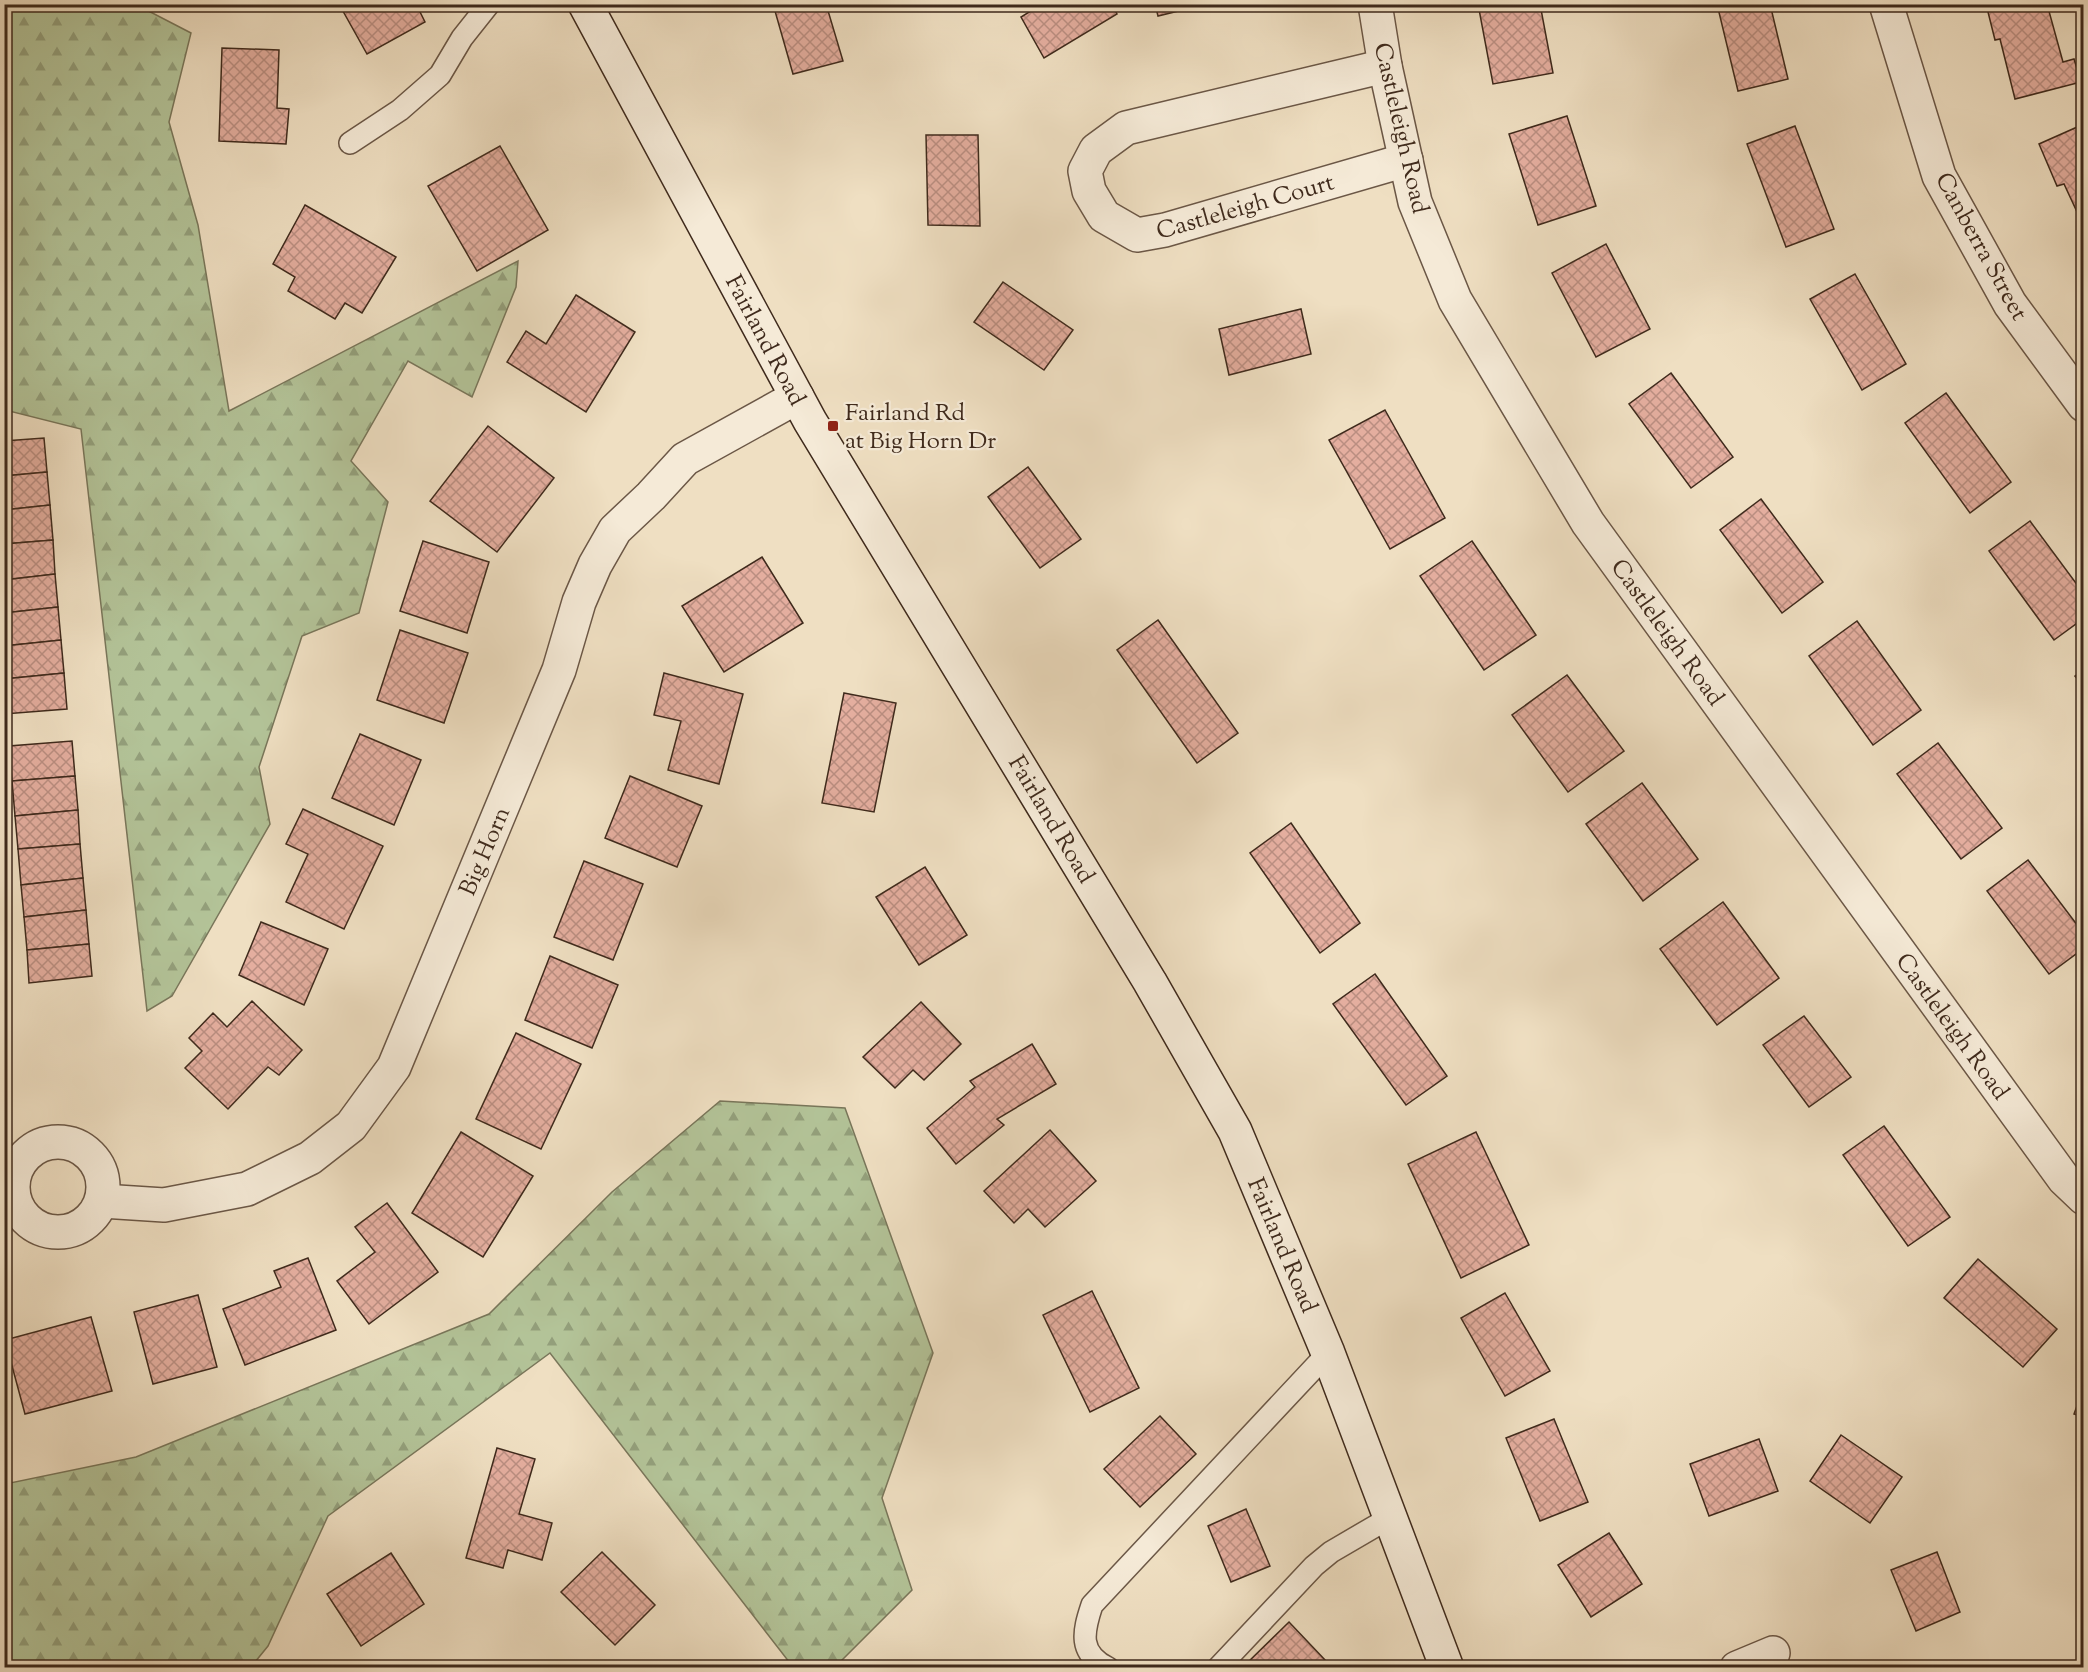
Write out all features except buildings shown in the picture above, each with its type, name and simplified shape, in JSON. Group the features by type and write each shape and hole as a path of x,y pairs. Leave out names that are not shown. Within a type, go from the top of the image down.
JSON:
{"street":[{"name":"Fairland Road","path":"585,4 810,421 1150,982 1235,1131 1328,1353 1447,1668"},
{"name":"Castleleigh Road","path":"1375,4 1385,66 1415,202 1455,300 1587,523 2057,1169 2084,1198"},
{"name":"Canberra Street","path":"1886,4 1939,176 2010,304 2084,405"},
{"name":"Castleleigh Court","path":"1385,66 1126,128 1096,150 1085,171 1089,190 1104,216 1137,235 1165,230 1406,160"},
{"name":"Big Horn","path":"102,1201 164,1205 247,1189 310,1158 351,1126 394,1067 559,670 579,602 595,565 615,530 685,459 797,397"},
{"path":"60,1142 78,1146 90,1154 97,1163 102,1176 102,1201 90,1220 75,1230 49,1232 39,1229 28,1221 16,1206 10,1164 38,1146 60,1142"},
{"path":"1737,1668 1773,1653"}],"lane":[{"path":"350,143 400,110 440,75 462,38 489,4"},
{"path":"1108,1668 1098,1662 1088,1651 1084,1635 1092,1605 1328,1353"},
{"path":"1218,1668 1314,1566 1331,1552 1391,1517"}],"green space":[{"path":"5,4 137,5 191,33 169,122 198,225 229,411 518,261 516,287 472,397 408,361 351,461 388,502 359,613 302,636 259,767 270,824 172,996 147,1011 81,429 5,410"},
{"path":"720,1101 845,1108 933,1353 882,1498 912,1590 835,1667 793,1667 550,1353 328,1516 268,1646 251,1667 5,1667 5,1484 136,1457 489,1314 612,1192"}],"place":[{"name":"Fairland Rd at Big Horn Dr","path":"833,426"}]}
